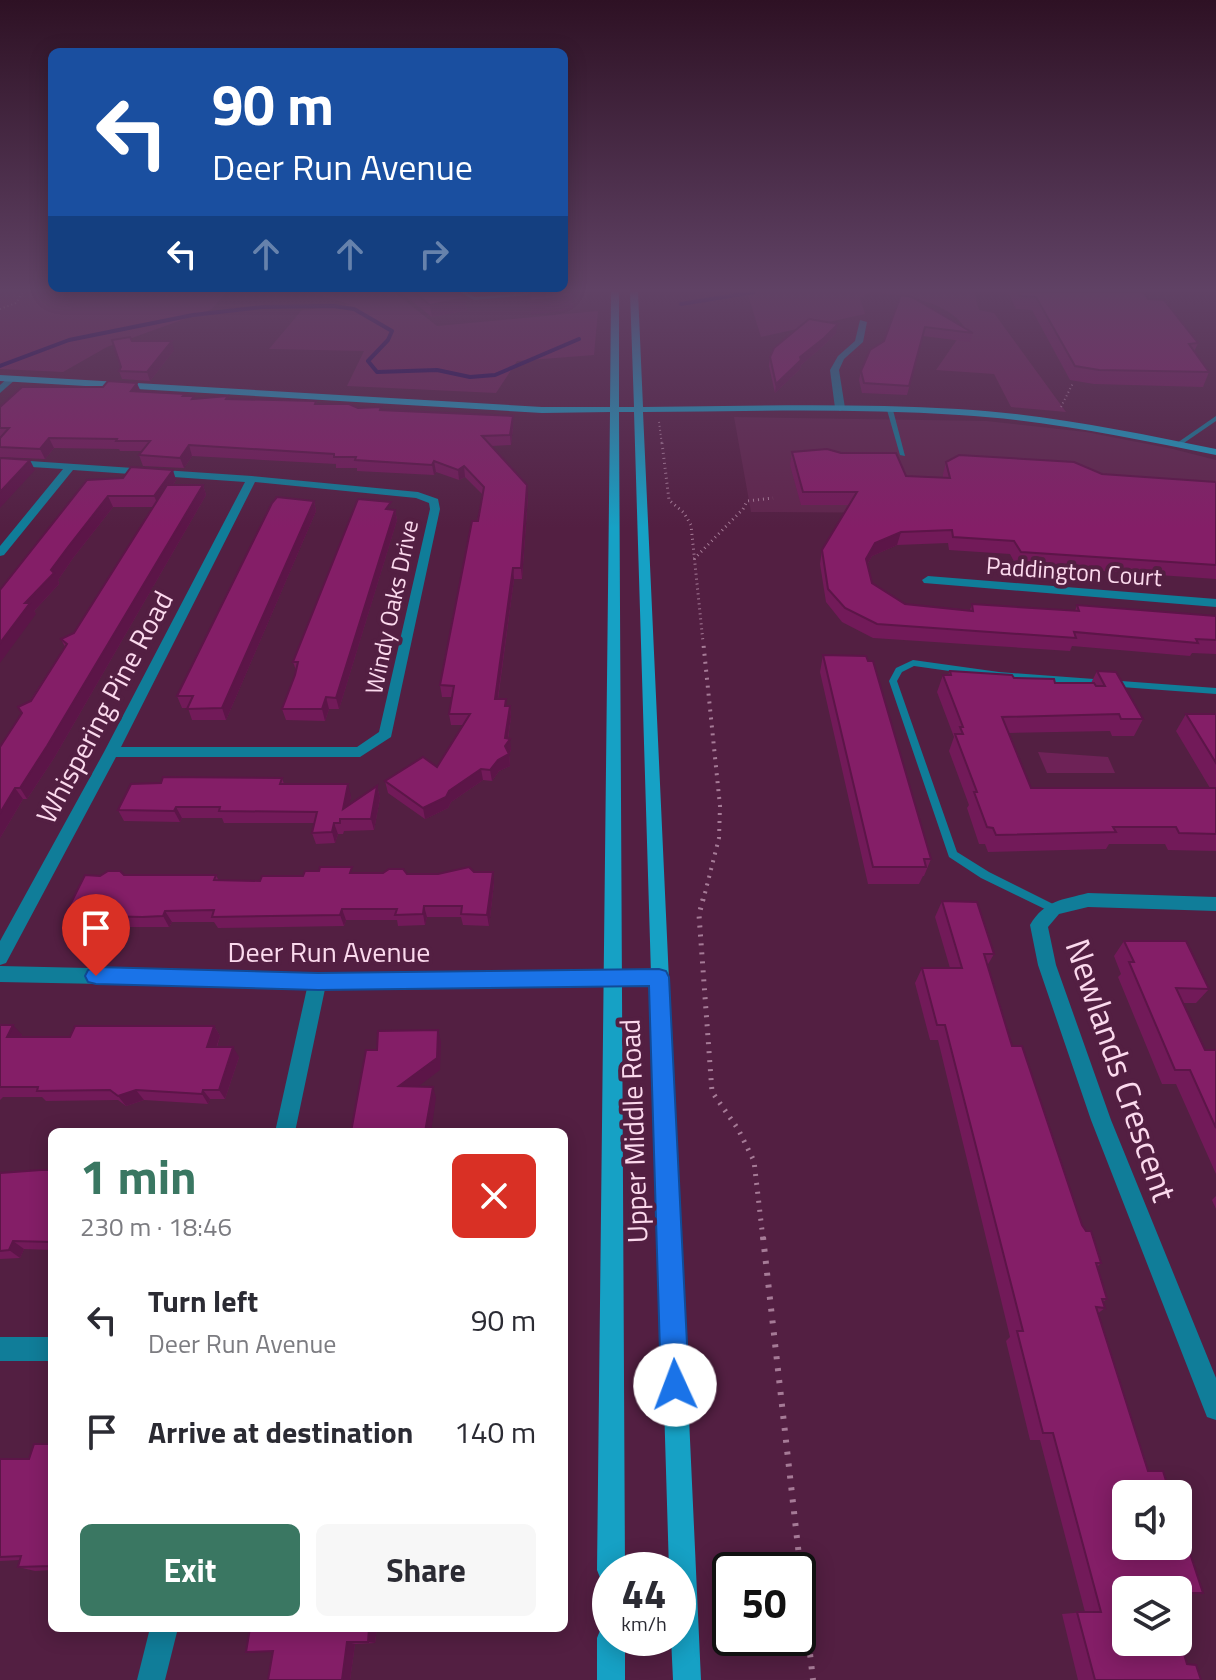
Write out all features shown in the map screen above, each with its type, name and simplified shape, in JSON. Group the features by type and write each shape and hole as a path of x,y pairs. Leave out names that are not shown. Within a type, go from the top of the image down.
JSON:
{"main road":[{"name":"Upper Middle Road","path":"611,1552 614,370"},
{"name":"Upper Middle Road","path":"637,370 687,1680"},
{"path":"0,378 613,411 657,408 840,408 960,412 1088,426 1216,452"},
{"path":"611,1656 611,1680"}],"street":[{"path":"832,370 840,408"},
{"path":"0,390 12,379"},
{"name":"Windy Oaks Drive","path":"0,462 252,479 418,495 434,501 435,509 386,734 360,752 111,752"},
{"path":"0,553 69,468"},
{"name":"Whispering Pine Road","path":"0,958 252,479"},
{"name":"Paddington Court","path":"928,580 1216,603"},
{"name":"Newlands Crescent","path":"1216,904 1088,900 1053,909 1039,925 1047,965 1101,1120 1216,1408"},
{"name":"Deer Run Avenue","path":"0,974 318,981 659,977"},
{"path":"286,1128 318,981"},
{"path":"0,1349 48,1349"},
{"path":"151,1680 163,1632"}],"lane":[{"path":"890,410 903,455"},
{"path":"1179,444 1216,418"},
{"path":"1053,909 985,875 953,854 893,681 899,670 913,663 999,675 1216,691"}],"path":[{"path":"1050,422 1064,404 1073,383"},
{"path":"657,408 669,500 684,513 691,525 720,806 719,838 699,915 712,1092 738,1129 754,1161 813,1680"},
{"path":"694,559 743,509 747,501 773,498"}],"shaded area":[{"path":"355,370 511,370 496,393 347,386"},
{"path":"942,370 1036,370 1066,412 1011,407 994,374"},
{"path":"734,417 987,421 1086,432 1173,449 1216,460 1216,537 927,513 751,512"},
{"path":"1038,752 1108,757 1115,773 1047,773"}],"building":[{"path":"773,370 790,370 776,384"},
{"path":"913,370 909,386 864,383 861,371"},
{"path":"1121,370 1208,370 1209,372"},
{"path":"108,381 137,383 131,391 185,394 183,396 194,396 192,399 228,396 226,399 316,401 315,404 381,407 380,410 513,416 510,435 482,436 527,485 521,568 513,568 495,699 506,699 505,706 510,706 505,738 510,739 505,746 509,754 498,760 490,770 481,769 449,791 446,797 423,808 385,781 423,757 437,767 470,714 449,714 454,686 440,685 472,521 478,521 484,487 464,466 458,470 434,461 432,465 355,460 356,457 334,457 334,454 189,445 180,458 139,455 150,441 117,439 49,438 40,449 0,447 0,438 9,428 0,428 0,407 22,387 103,387"},
{"path":"827,449 841,453 896,453 906,476 950,478 946,462 959,455 1074,462 1102,474 1216,482 1216,565 1021,552 1014,541 953,537 952,530 901,532 875,543 866,559 872,583 905,604 973,611 972,604 1079,611 1077,605 1216,616 1216,640 1196,639 1198,643 1074,632 1076,638 877,624 845,608 828,589 822,550 857,492 803,492 792,452"},
{"path":"0,458 30,460 0,492"},
{"path":"131,467 173,470 154,496 108,496 51,570 54,573 25,603 30,603 0,643 0,590 87,480 123,478"},
{"path":"167,485 203,485 47,746 0,813 0,747 22,713 18,707 31,701 67,644 61,639 74,633"},
{"path":"277,497 314,501 222,708 187,709 193,696 177,696"},
{"path":"358,499 391,502 386,509 395,510 336,698 326,697 322,709 282,709 298,662 293,662"},
{"path":"823,655 866,656 868,661 873,661 931,859 924,859 926,867 873,867"},
{"path":"950,671 1054,679 1055,683 1094,683 1096,686 1105,686 1097,671 1116,672 1143,719 1121,719 1119,714 1002,717 1031,788 1216,788 1216,834 1179,833 1176,827 1113,827 1116,832 996,835 993,828 987,827 955,734 963,734 960,727 963,727 943,675 951,675"},
{"path":"1186,714 1216,714 1216,763"},
{"path":"163,777 282,778 280,784 348,784 343,809 377,786 371,819 340,819 340,823 334,823 332,832 312,833 317,812 219,811 220,807 176,807 174,811 118,810 131,784 161,783"},
{"path":"320,867 352,867 350,873 383,873 389,869 403,869 407,874 438,874 469,867 474,872 493,872 487,915 461,914 462,906 424,906 423,914 395,915 397,909 342,909 340,915 212,917 214,910 165,911 163,916 142,917 102,916 104,911 67,911 85,875 100,876 108,871 120,871 124,875 216,875 214,880 260,881 262,876 303,876 305,871 319,871"},
{"path":"942,901 977,902 994,954 984,954 1012,1046 1022,1046 1082,1225 1086,1231 1091,1231 1101,1263 1096,1263 1107,1299 1102,1299 1105,1308 1096,1307 1148,1471 1163,1471 1166,1480 1112,1480 1112,1560 1192,1560 1203,1593 1192,1593 1192,1576 1112,1576 1112,1656 1185,1656 1187,1664 1196,1665 1201,1680 1095,1680 1077,1612 1101,1612 1053,1433 1043,1433 1017,1331 1023,1331 945,1025 937,1025 922,968 962,968"},
{"path":"1124,941 1186,941 1209,989 1176,988 1205,1050 1216,1050 1216,1128 1190,1070 1175,1070 1129,962 1134,962"},
{"path":"0,1025 13,1025 7,1037 70,1037 75,1026 214,1026 207,1047 233,1047 219,1090 203,1090 202,1094 136,1090 118,1096 110,1090 37,1091 38,1087 0,1087"},
{"path":"438,1030 437,1058 399,1086 433,1087 426,1128 352,1128 366,1050 377,1050 378,1031"},
{"path":"48,1170 48,1242 13,1241 9,1250 0,1251 0,1173"},
{"path":"34,1444 48,1444 48,1566 18,1567 21,1556 0,1557 0,1459 29,1459"},
{"path":"249,1632 369,1632 368,1642 347,1642 342,1680 268,1680 273,1651 246,1652"}],"waterway":[{"path":"376,370 425,370"},
{"path":"439,370 470,377 495,375 506,370"}],"route":[{"path":"96,976 318,981 659,977 675,1385"}]}
